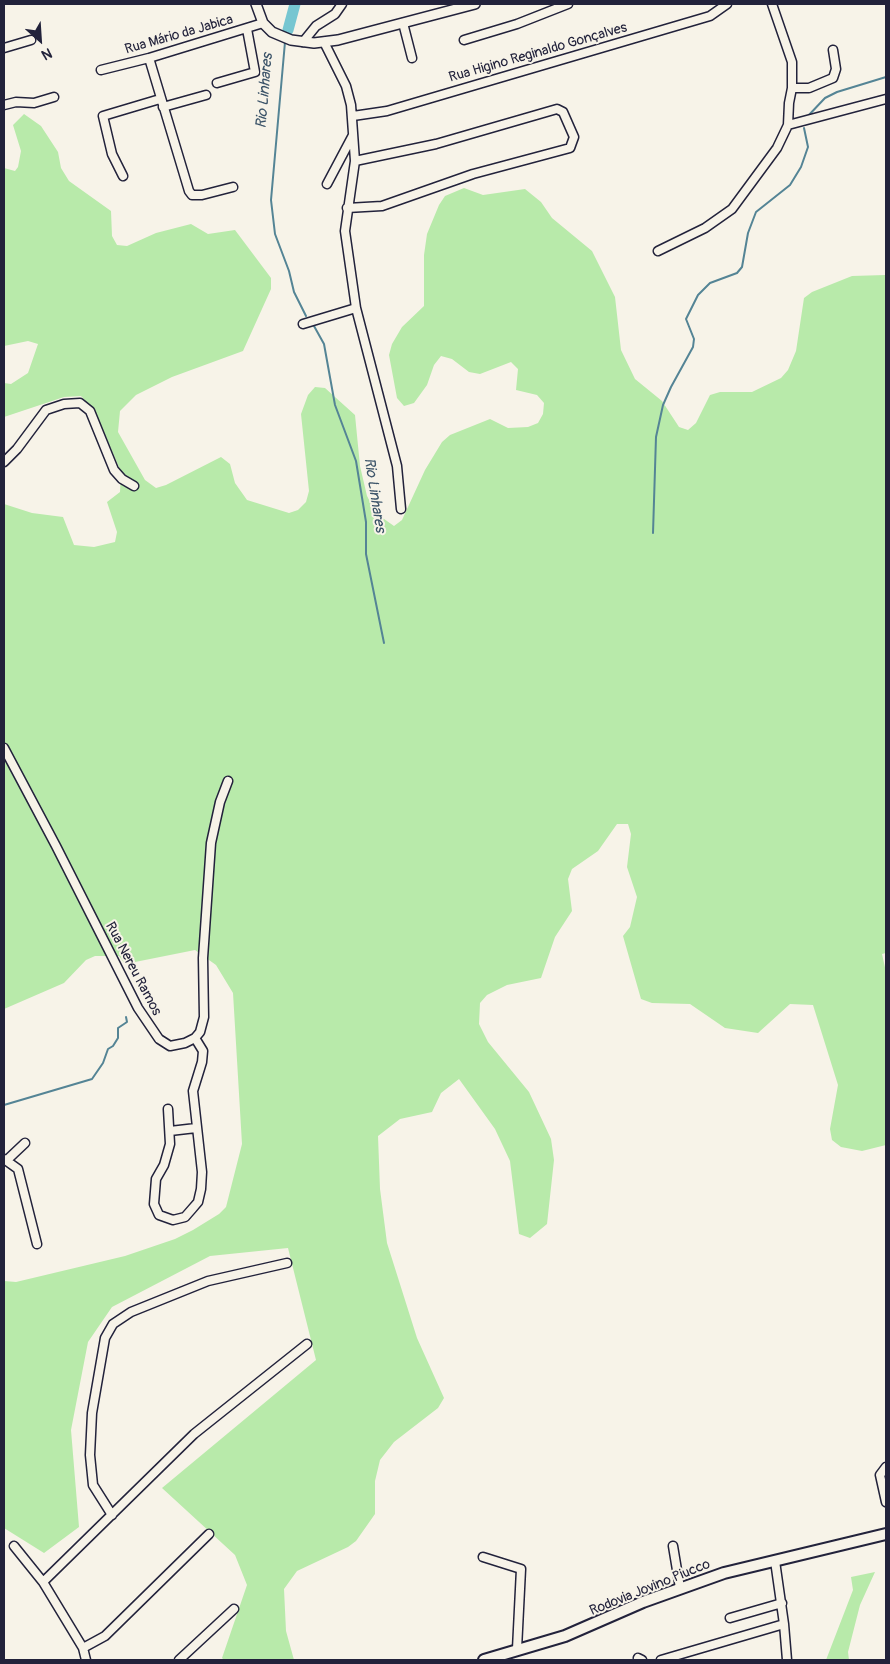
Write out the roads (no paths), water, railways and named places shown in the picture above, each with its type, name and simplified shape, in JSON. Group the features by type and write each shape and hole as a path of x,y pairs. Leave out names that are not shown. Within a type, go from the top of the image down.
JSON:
{"main road":[{"name":"Rodovia Jovino Piucco","path":"484,1660 583,1629 680,1588 775,1560 886,1534"}],"street":[{"path":"256,4 263,23 272,32 282,37 303,42 324,42 475,4"},
{"path":"303,42 316,26 335,14 342,4"},
{"path":"464,40 499,30 551,7 568,4"},
{"name":"Rua Higino Reginaldo Gonçalves","path":"353,116 387,111 710,16 727,4"},
{"path":"658,250 705,228 732,209 777,148 788,125 788,104 792,88 792,62 772,4"},
{"path":"403,22 412,58"},
{"name":"Rua Mário da Jabica","path":"101,70 149,58 263,23"},
{"path":"217,83 255,72 247,29"},
{"path":"4,48 31,40"},
{"path":"324,42 346,86 353,116 355,162 345,232 356,308 397,466 401,509"},
{"path":"792,88 809,88 833,78 836,69 833,50"},
{"path":"149,58 189,191 192,194 202,195 233,188"},
{"path":"123,176 112,154 103,116 206,95"},
{"path":"4,105 16,102 34,103 54,98"},
{"path":"788,125 886,99"},
{"path":"347,208 382,206 473,174 570,148 574,137 563,112 557,109 436,144 355,162"},
{"path":"326,184 354,133"},
{"path":"303,324 356,308"},
{"path":"4,462 18,449 46,410 64,404 80,403 90,411 114,470 122,479 134,486"},
{"name":"Rua Nereu Ramos","path":"4,748 138,1008 164,1044 176,1045 195,1038"},
{"path":"168,1109 170,1131 168,1155 156,1180 154,1204 159,1215 173,1220 185,1217 198,1202 201,1189 202,1172 193,1091 202,1062 203,1051 195,1038 200,1032 204,1016 204,944 212,832 228,781"},
{"path":"170,1131 196,1128"},
{"path":"25,1144 5,1160 18,1169 37,1244"},
{"path":"112,1515 93,1485 90,1455 92,1413 105,1338 113,1324 132,1312 208,1281 287,1263"},
{"path":"43,1582 194,1434 306,1344"},
{"path":"886,1467 880,1475 886,1502"},
{"path":"83,1648 105,1636 209,1534"},
{"path":"14,1546 43,1582 83,1648 86,1660"},
{"path":"673,1546 680,1588"},
{"path":"483,1557 521,1568 517,1649"},
{"path":"775,1560 782,1603 787,1660"},
{"path":"730,1618 782,1603"},
{"path":"179,1660 234,1609"},
{"path":"660,1660 784,1624"}],"waterway":[{"name":"Rio Linhares","path":"288,30 295,4"},
{"name":"Rio Linhares","path":"285,42 271,200 275,234 289,271 294,292 306,316"},
{"path":"807,117 825,98 837,92 886,77"},
{"path":"653,533 656,437 663,405 693,347 694,339 686,319 698,295 710,283 737,273 742,267 748,233 756,212 790,185 801,167 808,147 804,128"},
{"name":"Rio Linhares","path":"314,326 324,344 335,405 356,461 366,522 366,554 384,643"},
{"path":"4,1105 92,1079 103,1063 108,1049 113,1046 118,1038 118,1028 127,1022 126,1017"}]}
